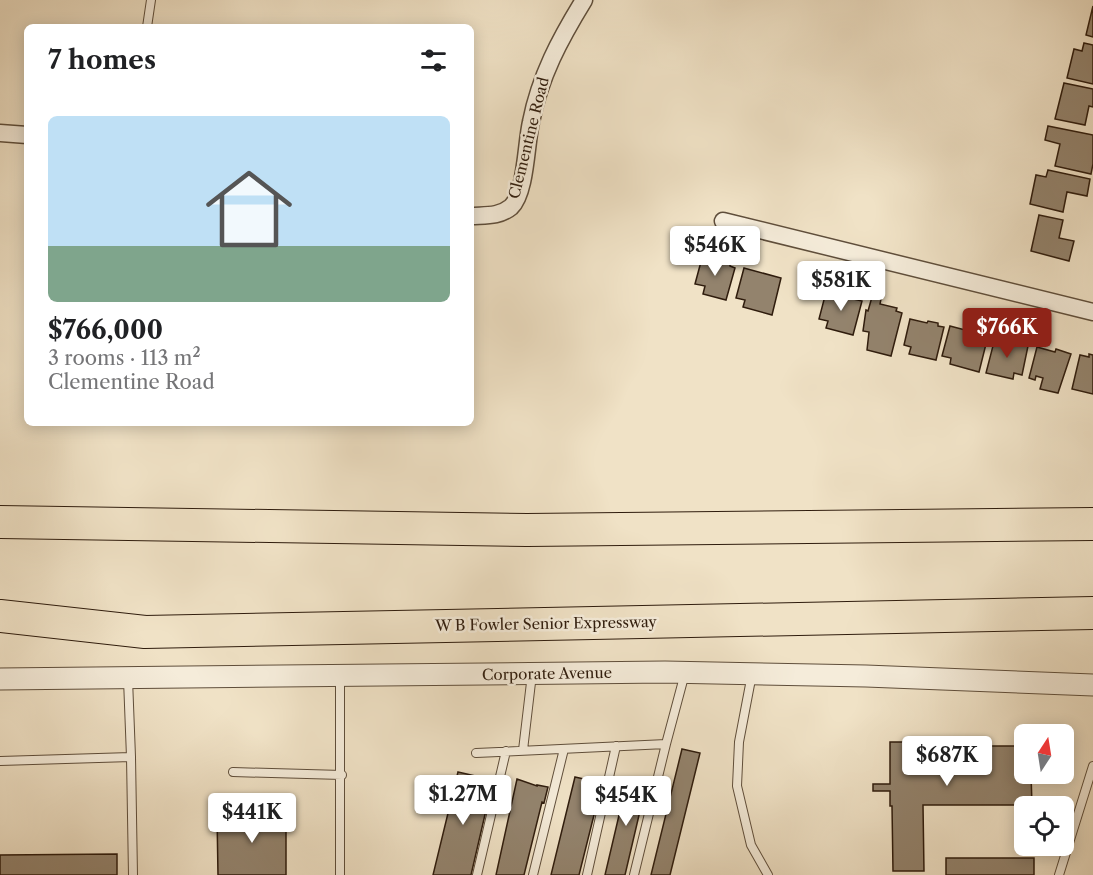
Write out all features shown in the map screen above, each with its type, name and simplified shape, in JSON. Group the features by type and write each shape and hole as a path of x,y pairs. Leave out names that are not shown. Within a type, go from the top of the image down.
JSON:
{"highway":[{"path":"0,522 526,530 1093,524"},
{"name":"W B Fowler Senior Expressway","path":"0,616 145,632 1093,613"},
{"path":"952,615 1056,632 1093,633"},
{"path":"0,632 145,632"}],"street":[{"name":"Clementine Road","path":"474,216 499,215 512,206 520,188 526,164 530,124 540,84 550,59 585,0"},
{"path":"0,133 24,135"},
{"path":"723,221 1093,312"},
{"name":"Corporate Avenue","path":"0,679 685,673 866,676 1093,685"}],"lane":[{"path":"148,24 152,0"},
{"path":"634,875 685,673"},
{"path":"523,750 532,674"},
{"path":"752,674 739,742 737,786 751,845 768,875"},
{"path":"340,676 342,775 340,875"},
{"path":"128,678 133,875"},
{"path":"476,753 666,744"},
{"path":"587,875 616,746"},
{"path":"533,875 564,748"},
{"path":"477,875 506,751"},
{"path":"0,761 131,757"},
{"path":"1059,875 1093,766"},
{"path":"233,772 342,775"}],"building":[{"path":"1093,6 1093,37 1086,35"},
{"path":"1084,43 1093,45 1093,84 1067,78 1074,49 1082,51"},
{"path":"1064,83 1093,89 1093,107 1089,106 1085,125 1055,119"},
{"path":"1048,126 1093,135 1091,174 1055,166 1060,144 1045,140"},
{"path":"1048,170 1090,179 1087,196 1067,192 1063,212 1030,204 1036,175 1046,177"},
{"path":"1039,215 1063,220 1059,238 1074,241 1069,261 1031,251"},
{"path":"712,257 730,262 730,266 735,268 726,300 703,294 705,286 695,284 702,258 711,260"},
{"path":"744,268 781,278 772,315 743,307 745,300 736,298"},
{"path":"837,291 862,301 853,335 826,328 828,321 819,319 826,292 837,294"},
{"path":"872,297 881,299 880,304 897,308 896,311 902,313 891,356 867,350 869,332 863,331 866,310 868,311"},
{"path":"910,319 938,323 938,326 944,327 936,360 909,354 911,347 904,345"},
{"path":"950,326 988,336 979,372 950,364 951,358 942,356"},
{"path":"995,338 1011,340 1011,342 1028,346 1022,375 1014,373 1013,379 986,373"},
{"path":"1037,347 1055,352 1056,349 1071,354 1058,393 1040,389 1043,378 1036,376 1035,380 1029,378"},
{"path":"1089,354 1093,355 1093,394 1072,389 1080,355 1089,357"},
{"path":"890,742 946,742 946,746 1014,746 1014,784 1031,784 1032,796 1014,796 1014,805 923,805 924,871 893,871 890,791 873,791 873,784 890,784"},
{"path":"682,749 700,753 670,875 651,875"},
{"path":"458,772 493,780 471,875 433,875"},
{"path":"575,777 602,783 579,875 551,875"},
{"path":"628,777 647,781 625,875 605,875"},
{"path":"517,779 548,787 544,803 542,802 524,875 496,875"},
{"path":"217,814 286,814 286,875 218,875"},
{"path":"117,854 117,875 0,875 0,855"},
{"path":"946,858 1034,858 1034,875 946,875"}]}
